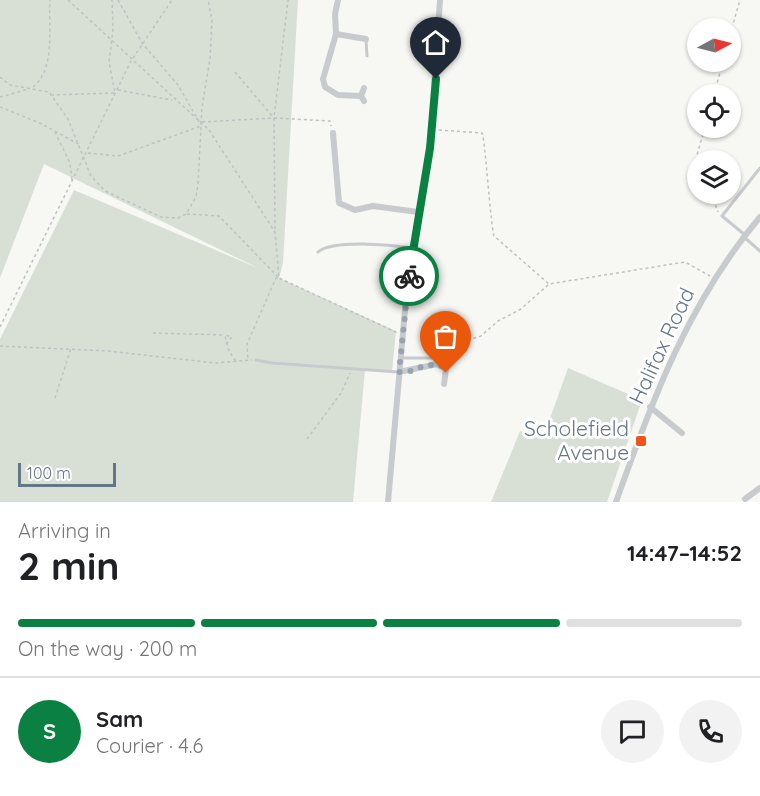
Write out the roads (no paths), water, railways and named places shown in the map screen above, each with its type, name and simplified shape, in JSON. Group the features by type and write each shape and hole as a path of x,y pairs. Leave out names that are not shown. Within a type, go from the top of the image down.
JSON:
{"street":[{"path":"338,0 335,14 336,34 323,80 325,87 339,95 363,98 364,88"},
{"path":"388,502 402,335 418,212 432,129 440,0"},
{"path":"336,34 366,39"},
{"path":"333,133 339,203 355,210 373,206 418,212"},
{"name":"Halifax Road","path":"616,502 650,407 677,346 714,278 760,217"},
{"path":"399,372 437,364 444,367 444,384"},
{"path":"650,407 682,433"},
{"path":"745,499 760,488"}],"lane":[{"path":"366,39 367,56"},
{"path":"760,168 722,216 760,251"},
{"path":"318,252 330,246 348,245 413,248"},
{"path":"400,358 441,358"},
{"path":"256,360 399,372"}],"place":[{"name":"Scholefield Avenue","path":"641,441"}]}
